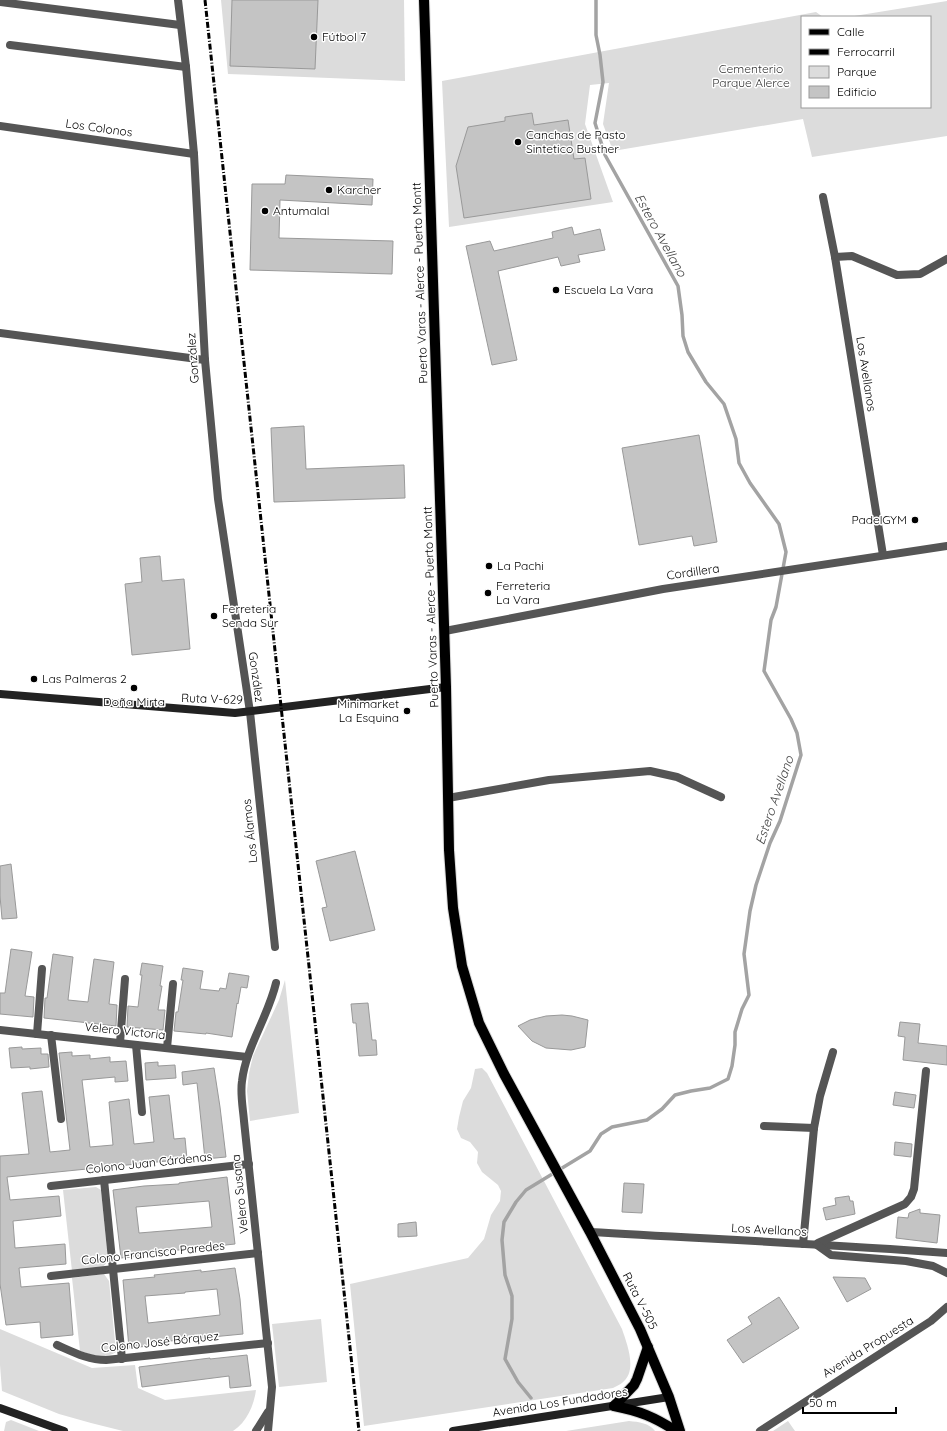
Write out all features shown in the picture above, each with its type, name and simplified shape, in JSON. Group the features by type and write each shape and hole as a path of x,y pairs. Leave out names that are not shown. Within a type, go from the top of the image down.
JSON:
{"main road":[{"name":"Puerto Varas - Alerce - Puerto Montt","path":"424,0 445,632 449,850 453,908 462,966 479,1022 504,1074 566,1188"},
{"name":"Ruta V-629","path":"0,694 222,713 250,712 446,687"},
{"name":"Ruta V-505","path":"566,1188 590,1232 648,1348 669,1397 680,1431"},
{"path":"648,1348 634,1385 614,1406 652,1417 676,1431"},
{"name":"Avenida Los Fundadores","path":"453,1431 669,1397"},
{"path":"0,1408 64,1431"}],"street":[{"name":"González","path":"178,0 194,154 205,360 218,499 250,712"},
{"path":"0,2 47,4 180,25"},
{"path":"10,45 186,67"},
{"name":"Los Colonos","path":"0,126 194,154"},
{"name":"Los Avellanos","path":"823,197 835,257 882,555"},
{"path":"835,257 852,256 897,275 920,274 947,259"},
{"path":"0,333 205,360"},
{"name":"Cordillera","path":"445,632 663,589 947,546"},
{"name":"Los Álamos","path":"250,712 275,947"},
{"path":"448,798 549,780 650,771 677,777 722,797"},
{"path":"37,1034 42,969"},
{"path":"120,1043 125,979"},
{"name":"Velero Susana","path":"268,1431 272,1387 242,1083 247,1057 270,1004 276,983"},
{"path":"167,1048 173,984"},
{"name":"Velero Victoria","path":"0,1030 247,1057"},
{"path":"51,1035 61,1119"},
{"path":"136,1045 142,1112"},
{"path":"803,1244 814,1128 820,1096 833,1052"},
{"path":"926,1071 914,1189 911,1197 905,1204 816,1244 831,1255 906,1261 933,1266 947,1272"},
{"path":"764,1126 814,1128"},
{"name":"Colono Juan Cárdenas","path":"51,1186 249,1164"},
{"path":"104,1180 122,1359"},
{"name":"Los Avellanos","path":"590,1232 803,1244 848,1245 947,1253"},
{"name":"Colono Francisco Paredes","path":"51,1276 258,1253"},
{"name":"Avenida Propuesta","path":"760,1431 931,1321 947,1307"},
{"name":"Colono José Bórquez","path":"57,1345 95,1360 122,1359 268,1343"},
{"path":"256,1431 271,1408"}],"green space":[{"name":"Fútbol 7","path":"221,0 404,0 405,81 228,74"},
{"name":"Cementerio Parque Alerce","path":"947,1 947,136 812,157 803,119 613,151 603,124 609,83 590,85 585,124 613,202 449,227 442,81 816,12 822,16 801,16 801,108 931,108 931,16 854,16"},
{"path":"285,980 299,1113 250,1121 247,1091 253,1056 279,1000"},
{"path":"482,1068 487,1073 622,1329 630,1357 629,1372 627,1378 622,1383 613,1388 364,1426 350,1284 468,1258 484,1239 491,1215 500,1201 501,1191 498,1185 482,1172 477,1163 478,1152 470,1142 461,1138 457,1129 463,1101 471,1088 475,1069"},
{"path":"96,1187 101,1190 108,1261 103,1267 72,1271 63,1190"},
{"path":"104,1274 109,1281 116,1352 107,1356 94,1355 80,1351 72,1278"},
{"path":"321,1319 327,1382 279,1387 272,1324"},
{"path":"0,1329 92,1368 135,1365 138,1388 165,1400 256,1390 254,1401 246,1418 233,1431 123,1431 59,1414 2,1391"},
{"path":"11,1420 39,1431 4,1431 6,1422"},
{"path":"629,1421 640,1422 653,1428 655,1431 566,1431"},
{"path":"788,1421 795,1431 773,1431"}],"building":[{"path":"232,0 318,0 315,69 230,66"},
{"path":"532,113 534,125 568,120 574,159 585,158 591,199 464,218 456,166 468,127 505,121 505,117"},
{"name":"Antumalal","path":"286,175 373,179 372,205 280,200 279,238 393,241 392,274 250,270 252,184 285,184"},
{"path":"572,227 574,235 600,229 605,250 578,255 580,262 561,266 558,257 498,271 517,360 492,365 466,246 490,241 494,251 553,238 552,232"},
{"path":"304,426 306,469 404,465 405,498 274,502 271,428"},
{"path":"699,435 717,542 694,546 692,536 639,545 622,448"},
{"path":"160,556 162,581 184,579 190,649 132,655 125,584 142,582 140,558"},
{"path":"355,851 375,930 330,941 322,908 327,907 316,861"},
{"path":"11,864 17,918 2,919 0,866"},
{"path":"11,949 32,952 25,996 34,997 33,1017 0,1014 0,993 5,993"},
{"path":"53,954 73,957 68,1000 88,1002 94,959 114,962 109,1004 117,1005 116,1026 44,1018 45,998 47,998"},
{"path":"142,963 163,966 160,986 162,986 158,1010 165,1010 163,1030 127,1027 128,1006 138,1007"},
{"path":"183,968 203,971 200,989 219,991 220,988 226,989 229,973 249,976 247,988 241,987 232,1037 206,1033 174,1031 176,1012 178,1012 183,980 181,980"},
{"path":"368,1003 372,1040 376,1040 377,1055 359,1056 356,1023 353,1023 351,1004"},
{"path":"562,1015 588,1020 585,1047 571,1050 546,1048 532,1041 518,1026 530,1020 546,1016"},
{"path":"900,1022 920,1024 918,1043 947,1046 947,1065 903,1060 905,1037 898,1036"},
{"path":"22,1047 22,1049 41,1048 41,1054 48,1054 49,1067 30,1069 30,1067 11,1068 9,1048"},
{"path":"72,1052 72,1056 90,1055 90,1059 110,1057 110,1062 126,1061 128,1081 115,1082 115,1077 82,1080 90,1147 113,1145 109,1102 129,1099 134,1144 154,1142 149,1097 169,1095 174,1139 185,1138 187,1159 7,1177 10,1200 59,1196 61,1216 13,1221 15,1248 65,1244 66,1264 19,1268 21,1287 69,1283 73,1335 41,1338 40,1322 6,1325 0,1284 0,1156 29,1154 22,1093 42,1091 50,1152 70,1150 59,1053"},
{"path":"158,1062 158,1066 175,1065 176,1078 146,1080 145,1063"},
{"path":"214,1068 226,1157 205,1159 197,1083 183,1085 182,1072"},
{"path":"895,1092 916,1095 914,1108 893,1105"},
{"path":"895,1142 912,1144 911,1157 894,1155"},
{"path":"227,1177 235,1244 141,1254 141,1256 121,1258 113,1190","holes":["209,1201 212,1227 139,1233 136,1207"]},
{"path":"624,1183 644,1184 642,1213 622,1212"},
{"path":"849,1196 850,1201 853,1201 855,1214 826,1220 823,1208 836,1205 835,1198"},
{"path":"920,1209 920,1213 940,1215 937,1243 896,1238 898,1217 908,1218 909,1213"},
{"path":"416,1222 417,1236 398,1237 398,1224"},
{"path":"235,1268 240,1299 243,1334 149,1343 149,1346 129,1348 123,1280 201,1270 201,1272","holes":["217,1289 220,1315 148,1323 145,1296"]},
{"path":"833,1277 865,1278 871,1289 847,1302"},
{"path":"779,1297 799,1328 743,1363 727,1340 752,1324 748,1317"},
{"path":"247,1355 251,1386 230,1388 229,1376 142,1387 139,1367"}],"waterway":[{"name":"Estero Avellano","path":"531,1398 518,1382 505,1359 512,1319 512,1296 505,1275 502,1240 504,1222 516,1202 526,1190 590,1151 601,1134 612,1127 647,1120 662,1109 675,1095 710,1088 728,1079 732,1066 735,1032 742,1009 749,995 744,954 750,911 756,885 770,843 780,821 801,755 797,733 791,719 764,671 771,620 776,607 786,552 779,524 750,483 739,463 736,439 724,404 706,382 688,352 683,336 678,286 605,155 595,123 603,82 596,35 596,0"}],"railway":[{"path":"205,0 359,1431"}],"place":[{"name":"Fútbol 7","path":"314,37"},
{"name":"Canchas de Pasto Sintetico Busther","path":"518,142"},
{"name":"Karcher","path":"329,190"},
{"name":"Antumalal","path":"265,211"},
{"name":"Escuela La Vara","path":"556,290"},
{"name":"PadelGYM","path":"915,520"},
{"name":"La Pachi","path":"489,566"},
{"name":"Ferreteria La Vara","path":"488,593"},
{"name":"Ferreteria Senda Sur","path":"214,616"},
{"name":"Las Palmeras 2","path":"34,679"},
{"name":"Doña Mirta","path":"134,688"},
{"name":"Minimarket La Esquina","path":"407,711"}]}
